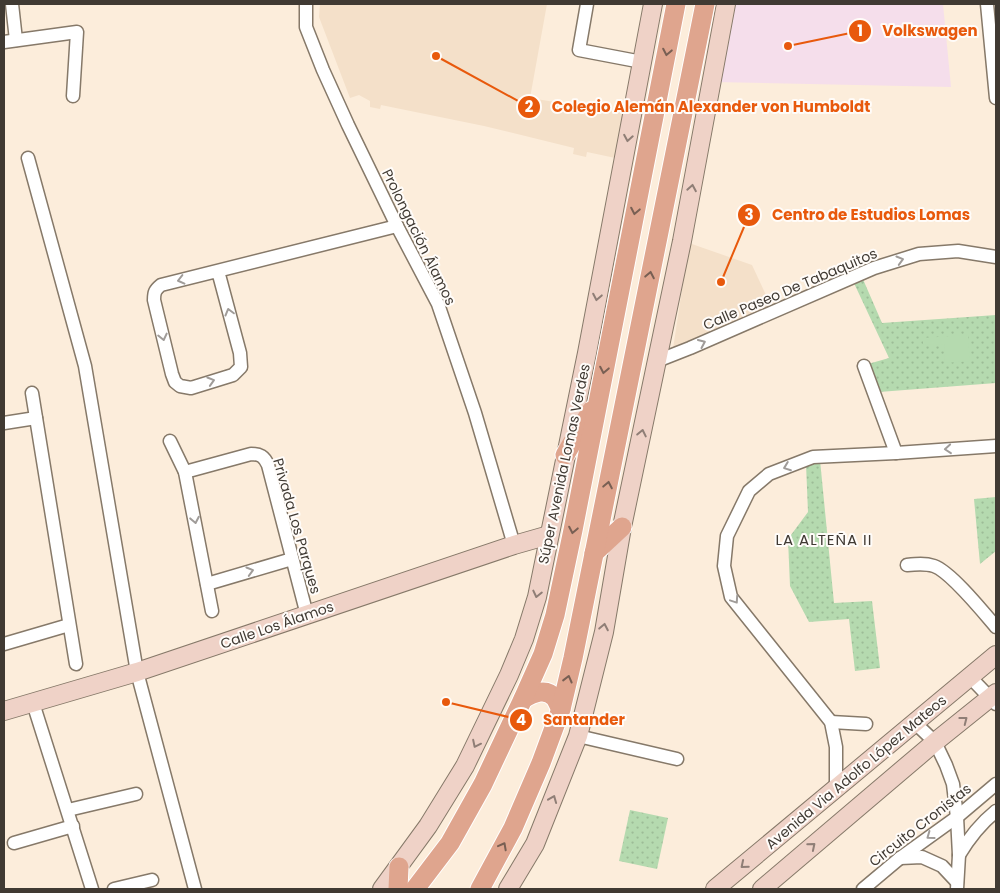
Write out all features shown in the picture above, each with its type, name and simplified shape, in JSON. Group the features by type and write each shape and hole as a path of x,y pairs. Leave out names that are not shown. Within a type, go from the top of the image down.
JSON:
{"main road":[{"name":"Súper Avenida Lomas Verdes","path":"382,889 428,826 465,766 510,675 524,638 536,597 549,535 653,4"},
{"name":"Súper Avenida Lomas Verdes","path":"415,889 450,843 484,784 543,654 555,615 676,4"},
{"path":"480,889 513,828 541,764 560,709 573,658 705,4"},
{"path":"508,889 535,844 578,736 604,632 622,527 682,241 726,4"},
{"path":"565,455 598,400"},
{"path":"594,553 622,527"},
{"name":"Calle Los Álamos","path":"4,711 137,672 514,545 549,535"},
{"name":"Avenida Via Adolfo López Mateos","path":"715,889 996,655"},
{"path":"523,699 543,691 554,697 560,709"},
{"name":"Avenida Via Adolfo López Mateos","path":"762,889 935,742 994,699"},
{"path":"398,889 399,867"}],"street":[{"path":"12,4 10,41 77,32 73,96"},
{"name":"Prolongación Álamos","path":"306,4 306,26 348,125 397,226 438,304 475,413 514,545"},
{"path":"587,4 579,50 642,62"},
{"path":"990,9 996,98"},
{"path":"28,158 85,366 137,672 195,889"},
{"path":"218,271 240,354 241,367 233,375 191,388 180,386 175,382 172,374 154,300 154,293 161,285 397,226"},
{"name":"Calle Paseo De Tabaquitos","path":"657,361 874,268 918,254 958,251 996,257"},
{"path":"864,366 896,453"},
{"path":"32,393 76,664"},
{"path":"4,423 36,418"},
{"path":"170,441 185,472 212,611"},
{"path":"836,787 836,747 831,722 731,597 724,566 727,536 749,492 769,474 813,457 996,446"},
{"name":"Privada Los Parques","path":"185,472 251,454 259,454 265,458 307,615"},
{"path":"207,584 292,559"},
{"path":"907,566 923,563 936,566 947,573 996,628"},
{"path":"4,644 69,625"},
{"path":"970,677 994,699"},
{"path":"33,703 92,889"},
{"path":"831,722 866,724"},
{"path":"915,723 935,742 953,784 959,855 957,886"},
{"path":"578,736 677,759"},
{"name":"Circuito Cronistas","path":"863,889 900,858 957,817 996,784"},
{"path":"68,810 136,794"},
{"path":"959,855 966,842 976,830 996,811"},
{"path":"14,843 73,826"},
{"path":"900,858 922,857 942,866 957,886"},
{"path":"114,889 152,880"}],"shaded area":[{"path":"320,4 547,4 530,98 629,114 620,159 587,152 586,157 573,154 574,148 484,126 381,105 380,109 370,107 370,101 359,95 350,98 319,17"},
{"path":"730,4 943,4 951,87 714,82"},
{"path":"689,243 752,265 772,308 673,349"}],"green space":[{"path":"862,277 882,323 996,315 996,383 879,392 868,364 889,358 853,281"},
{"path":"968,335 970,361 945,363 944,344 923,345 923,338"},
{"path":"820,460 834,603 872,601 880,668 855,671 849,619 809,622 790,586 788,539 808,512 806,464"},
{"path":"996,497 996,551 980,564 974,499"},
{"path":"630,810 668,818 657,869 619,861"}],"place":[{"name":"Volkswagen","path":"788,46"},
{"name":"Colegio Alemán Alexander von Humboldt","path":"436,56"},
{"name":"Centro de Estudios Lomas","path":"721,282"},
{"name":"Santander","path":"446,702"}],"district":[{"name":"LA ALTEÑA II","path":"824,539"}]}
